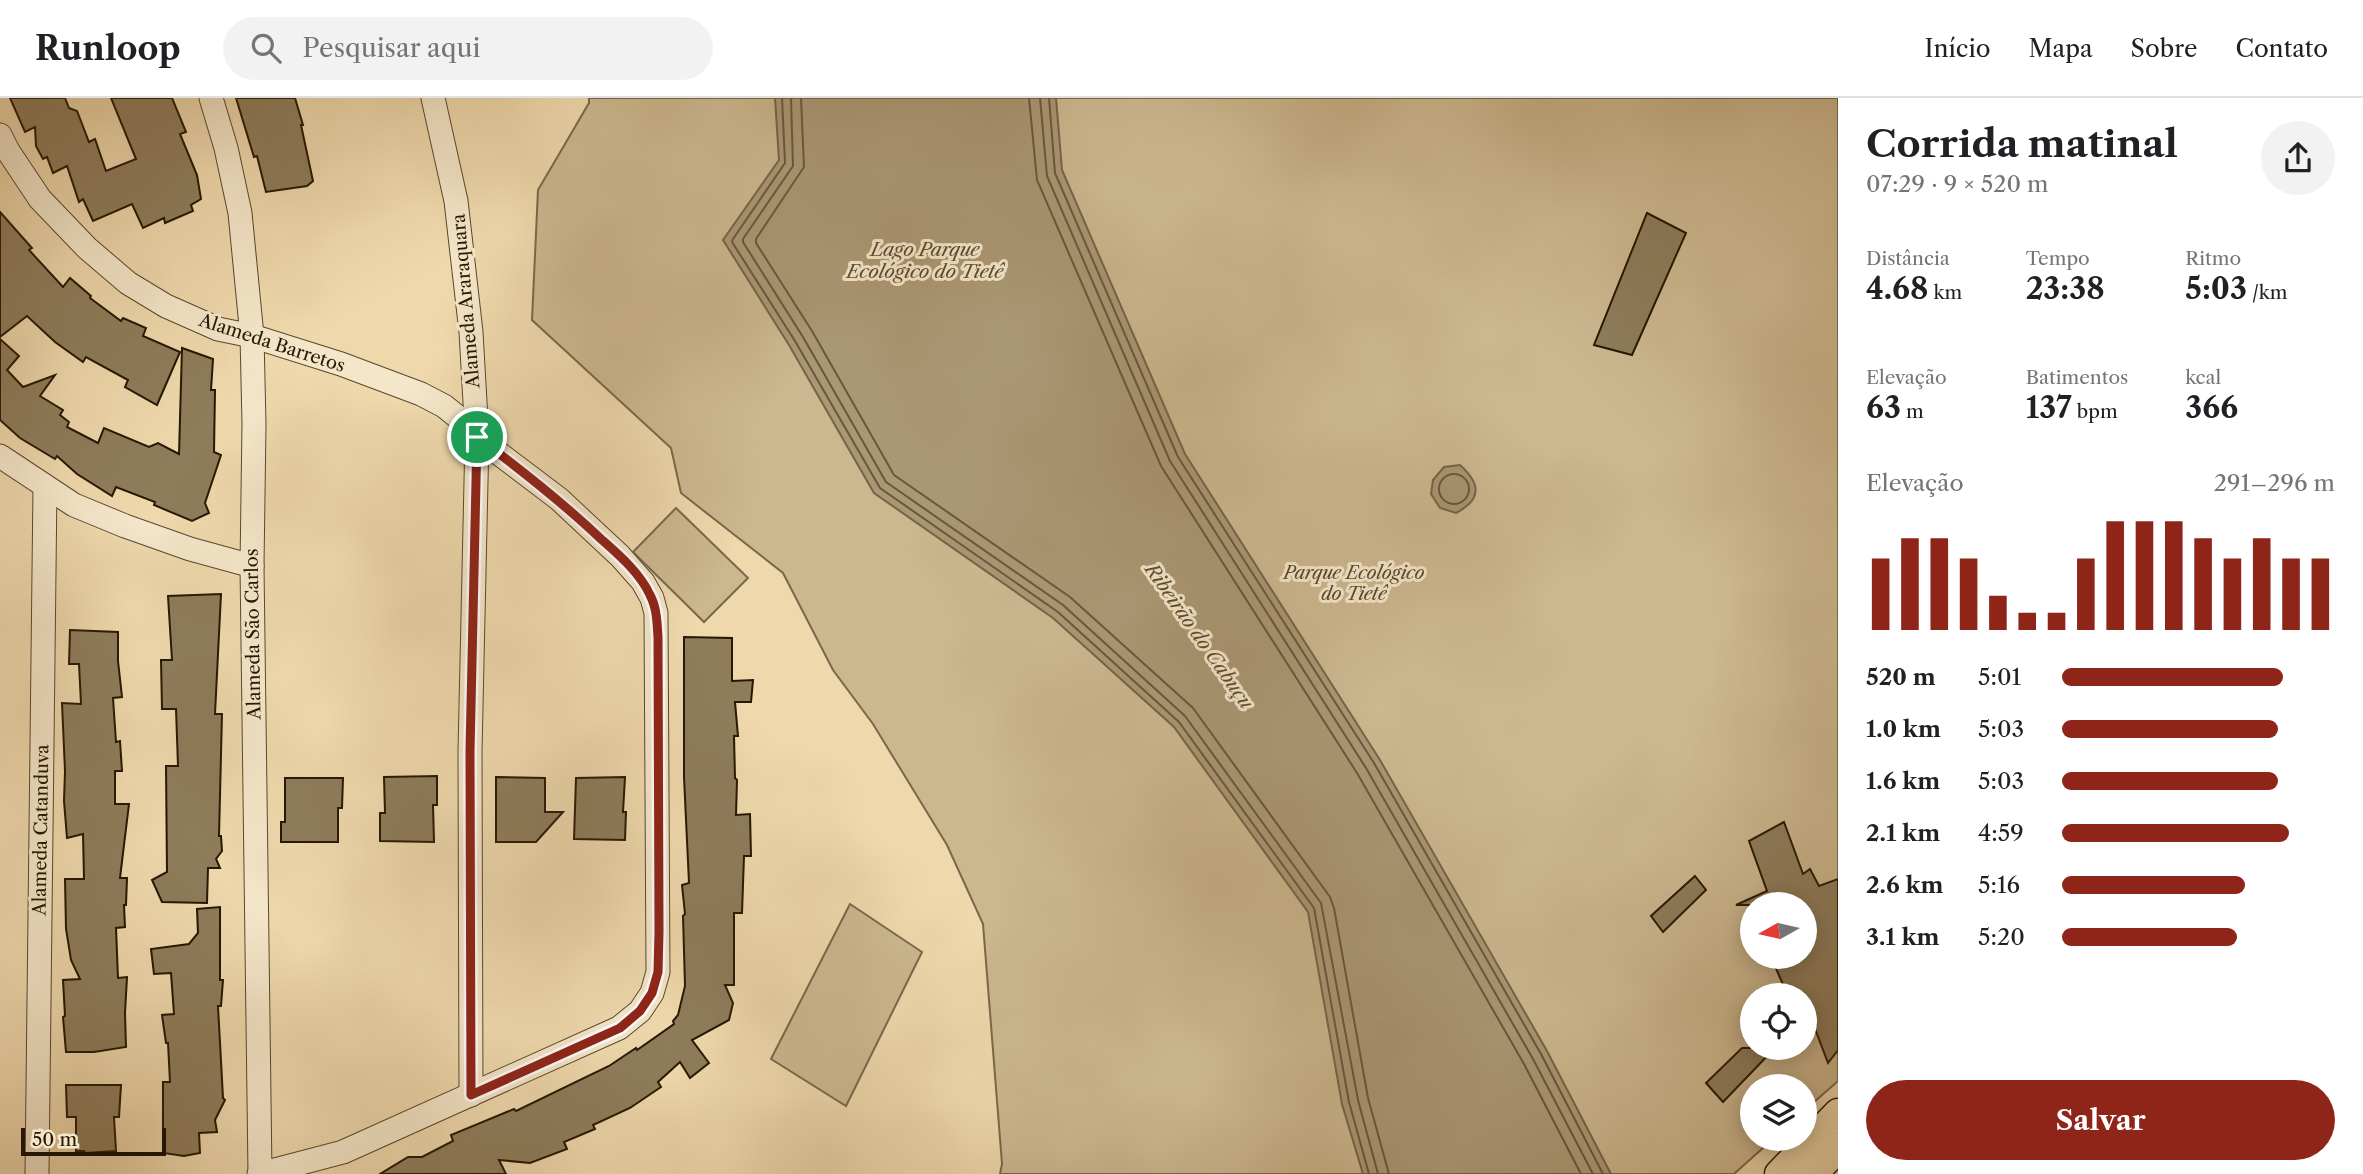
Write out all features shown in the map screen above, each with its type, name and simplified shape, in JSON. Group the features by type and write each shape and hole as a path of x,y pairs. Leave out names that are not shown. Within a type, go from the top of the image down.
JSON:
{"main road":[{"path":"1779,1174 1838,1113"},
{"path":"1813,1174 1838,1148"}],"street":[{"name":"Alameda São Carlos","path":"211,98 226,148 240,213 252,336 259,1174"},
{"name":"Alameda Araraquara","path":"433,98 456,201 471,332 477,437 470,751 471,1095"},
{"name":"Alameda Barretos","path":"0,135 40,200 87,248 128,283 176,311 218,328 341,364 421,394 444,406 477,437 559,499 620,556 643,582 652,598 656,613 658,972 652,993 640,1011 620,1028 343,1152 259,1174"},
{"path":"0,456 74,505 190,549 252,566"},
{"name":"Alameda Catanduva","path":"37,1174 45,486"}],"green space":[{"name":"Parque Ecológico do Tietê","path":"589,98 1838,98 1838,1081 1817,1100 1817,1074 1740,1074 1740,1151 1760,1151 1734,1174 1000,1174 1002,1164 983,924 947,845 873,724 833,670 783,573 681,493 671,448 532,320 538,190 589,103"},
{"path":"676,508 748,578 704,622 633,552"},
{"path":"850,904 922,952 846,1106 771,1059"}],"water":[{"name":"Lago Parque Ecológico do Tietê","path":"775,98 1056,98 1062,170 1185,454 1380,760 1547,1051 1611,1174 1363,1174 1342,1104 1308,912 1174,727 1053,618 874,493 789,345 723,240 779,160"},
{"path":"1460,465 1472,478 1476,491 1471,502 1456,513 1440,508 1431,494 1433,480 1444,467"}],"building":[{"path":"10,98 65,98 69,108 77,111 89,142 95,139 106,171 136,159 111,98 172,98 186,132 180,134 197,175 201,199 191,205 193,211 165,223 164,218 143,228 132,204 93,221 83,199 79,202 67,166 53,173 47,157 43,159 36,146 35,127 25,132"},
{"path":"236,98 295,98 313,181 307,186 266,192 257,156 254,157"},
{"path":"0,212 32,248 29,250 63,287 70,278 91,296 90,298 121,321 123,318 146,328 143,336 180,352 157,405 125,387 128,380 86,357 83,362 55,342 27,316 0,337"},
{"path":"1647,213 1686,233 1632,355 1594,345"},
{"path":"0,339 19,356 7,370 23,387 55,375 40,396 63,410 60,415 69,422 67,427 98,443 104,428 149,447 158,443 179,454 182,348 213,359 211,390 215,390 214,452 221,455 205,503 209,513 192,521 154,505 155,502 116,487 112,496 77,474 57,456 55,459 20,438 0,420"},
{"path":"221,594 215,714 222,714 219,836 222,851 216,859 220,868 208,868 207,903 162,902 152,880 167,872 166,766 178,766 176,709 162,709 161,660 172,660 168,596"},
{"path":"70,630 118,632 122,697 113,698 116,742 120,741 122,771 115,771 115,804 129,804 120,878 127,878 125,927 116,928 118,978 127,977 126,1047 94,1052 66,1052 63,1017 63,980 80,979 71,960 66,929 65,879 84,879 83,834 67,838 64,801 62,703 81,704 79,664 69,664"},
{"path":"684,637 732,638 732,681 753,680 751,702 735,702 738,736 734,736 736,815 750,814 751,856 744,856 742,913 734,913 734,985 725,985 733,1003 729,1020 692,1040 709,1063 690,1078 680,1062 658,1082 661,1087 630,1108 593,1125 595,1129 564,1142 567,1149 530,1163 499,1160 506,1174 380,1174 408,1157 422,1157 453,1141 451,1135 514,1109 516,1111 609,1066 674,1024 685,986 685,914 682,885 689,883 684,777"},
{"path":"437,776 437,805 433,805 434,842 380,841 380,813 385,813 384,777"},
{"path":"496,777 545,778 545,812 563,812 536,842 496,842"},
{"path":"625,777 625,840 574,839 576,778"},
{"path":"285,778 343,778 342,808 338,808 338,842 281,842 281,822 285,822"},
{"path":"1784,822 1803,874 1810,869 1819,886 1838,879 1838,1050 1828,1063 1817,1034 1817,983 1782,983 1777,970 1817,969 1817,892 1765,892 1767,891 1749,841"},
{"path":"1695,876 1706,890 1663,932 1651,916"},
{"path":"220,907 220,980 223,980 221,1006 218,1006 225,1100 215,1120 217,1132 199,1133 200,1153 184,1156 163,1153 163,1082 170,1082 168,1043 162,1015 174,1014 171,973 154,974 151,949 189,944 198,933 197,909"},
{"path":"1740,1050 1740,1060 1763,1060 1750,1074 1740,1074 1740,1084 1723,1102 1706,1083"},
{"path":"66,1085 121,1085 119,1117 114,1117 116,1151 76,1151 76,1117 67,1117"}],"route":[{"path":"477,437 559,499 620,556 643,582 652,598 658,637 659,932 658,972 652,993 640,1011 620,1028 471,1095 470,751 477,437"}],"water label":[{"name":"Ribeirão do Cabuçu","path":"1199,636"}]}
